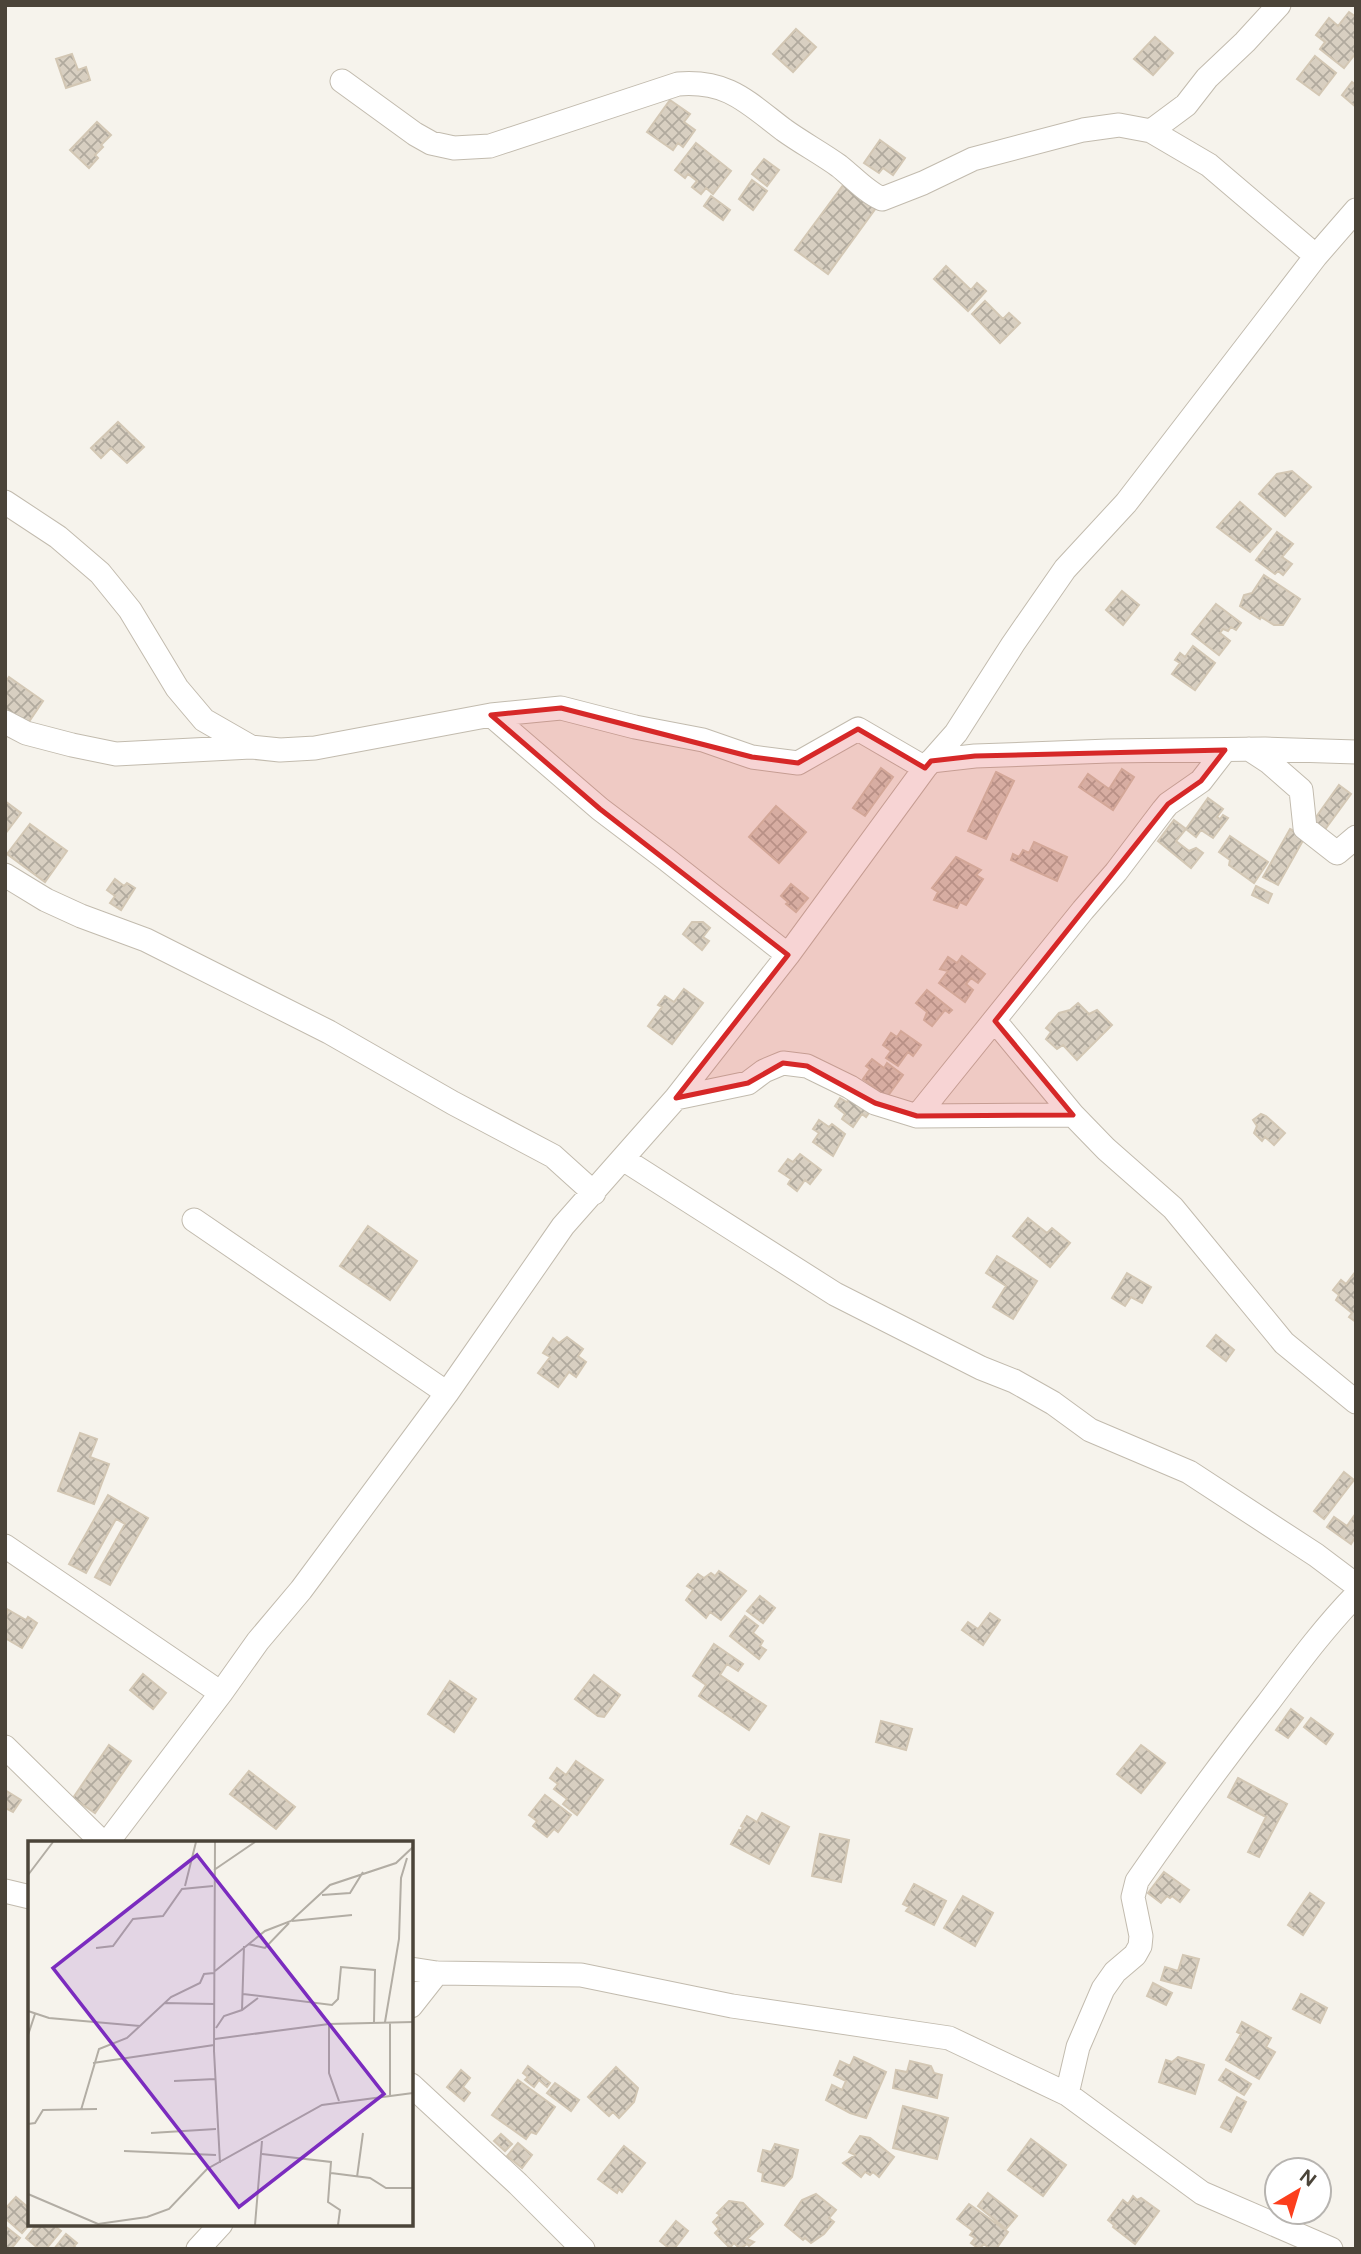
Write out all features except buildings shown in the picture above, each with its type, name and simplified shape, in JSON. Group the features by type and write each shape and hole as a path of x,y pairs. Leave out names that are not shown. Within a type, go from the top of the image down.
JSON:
{"street":[{"path":"1151,131 1186,105 1207,78 1279,5"},
{"path":"342,81 415,134 431,143 454,148 491,146 678,84 699,82 717,86 753,105 883,199 973,159 1083,130 1119,125 1151,131 1209,165 1315,256"},
{"path":"107,1841 258,1641 308,1580 447,1393 563,1226 676,1098 788,955 928,764 956,733 1065,569 1126,503 1315,256 1356,210"},
{"path":"5,502 58,537 100,573 130,610 177,688 204,720 251,747"},
{"path":"5,722 26,733 116,754 251,747 280,750 315,748 491,715 561,708 635,727 703,740 752,757 798,762 858,729 928,764 975,756 1073,752 1249,749 1356,752"},
{"path":"491,715 600,809 788,955"},
{"path":"1249,749 1301,790 1305,828 1337,853 1356,836"},
{"path":"917,1116 1116,872 1168,804 1200,781 1225,750"},
{"path":"5,875 46,900 146,940 329,1032 553,1156 594,1193"},
{"path":"995,1021 1073,1115 1172,1208 1284,1343 1356,1402"},
{"path":"676,1098 748,1083 764,1071 783,1063 807,1066 850,1087 875,1103 917,1116 1073,1115"},
{"path":"623,1159 835,1294 981,1368 1014,1381 1052,1403 1090,1430 1189,1472 1316,1555 1356,1585"},
{"path":"194,1220 447,1393"},
{"path":"5,1546 221,1693"},
{"path":"1068,2094 1078,2047 1102,1989 1123,1964 1135,1955 1140,1946 1141,1936 1133,1897 1137,1881 1219,1766 1329,1623 1356,1595"},
{"path":"5,1747 103,1841"},
{"path":"5,1891 28,1897"},
{"path":"413,1969 437,1973 581,1975 732,2006 949,2038 1068,2094 1202,2193 1331,2249"},
{"path":"413,2003 437,1973"},
{"path":"413,2087 518,2184 583,2249"},
{"path":"198,2249 219,2226"}],"highlighted area":[{"path":"561,708 752,757 798,763 858,729 925,768 931,761 975,756 1225,750 1201,781 1168,804 995,1021 1073,1115 917,1116 875,1103 807,1066 783,1063 748,1083 676,1098 788,955 600,809 491,715"}]}
